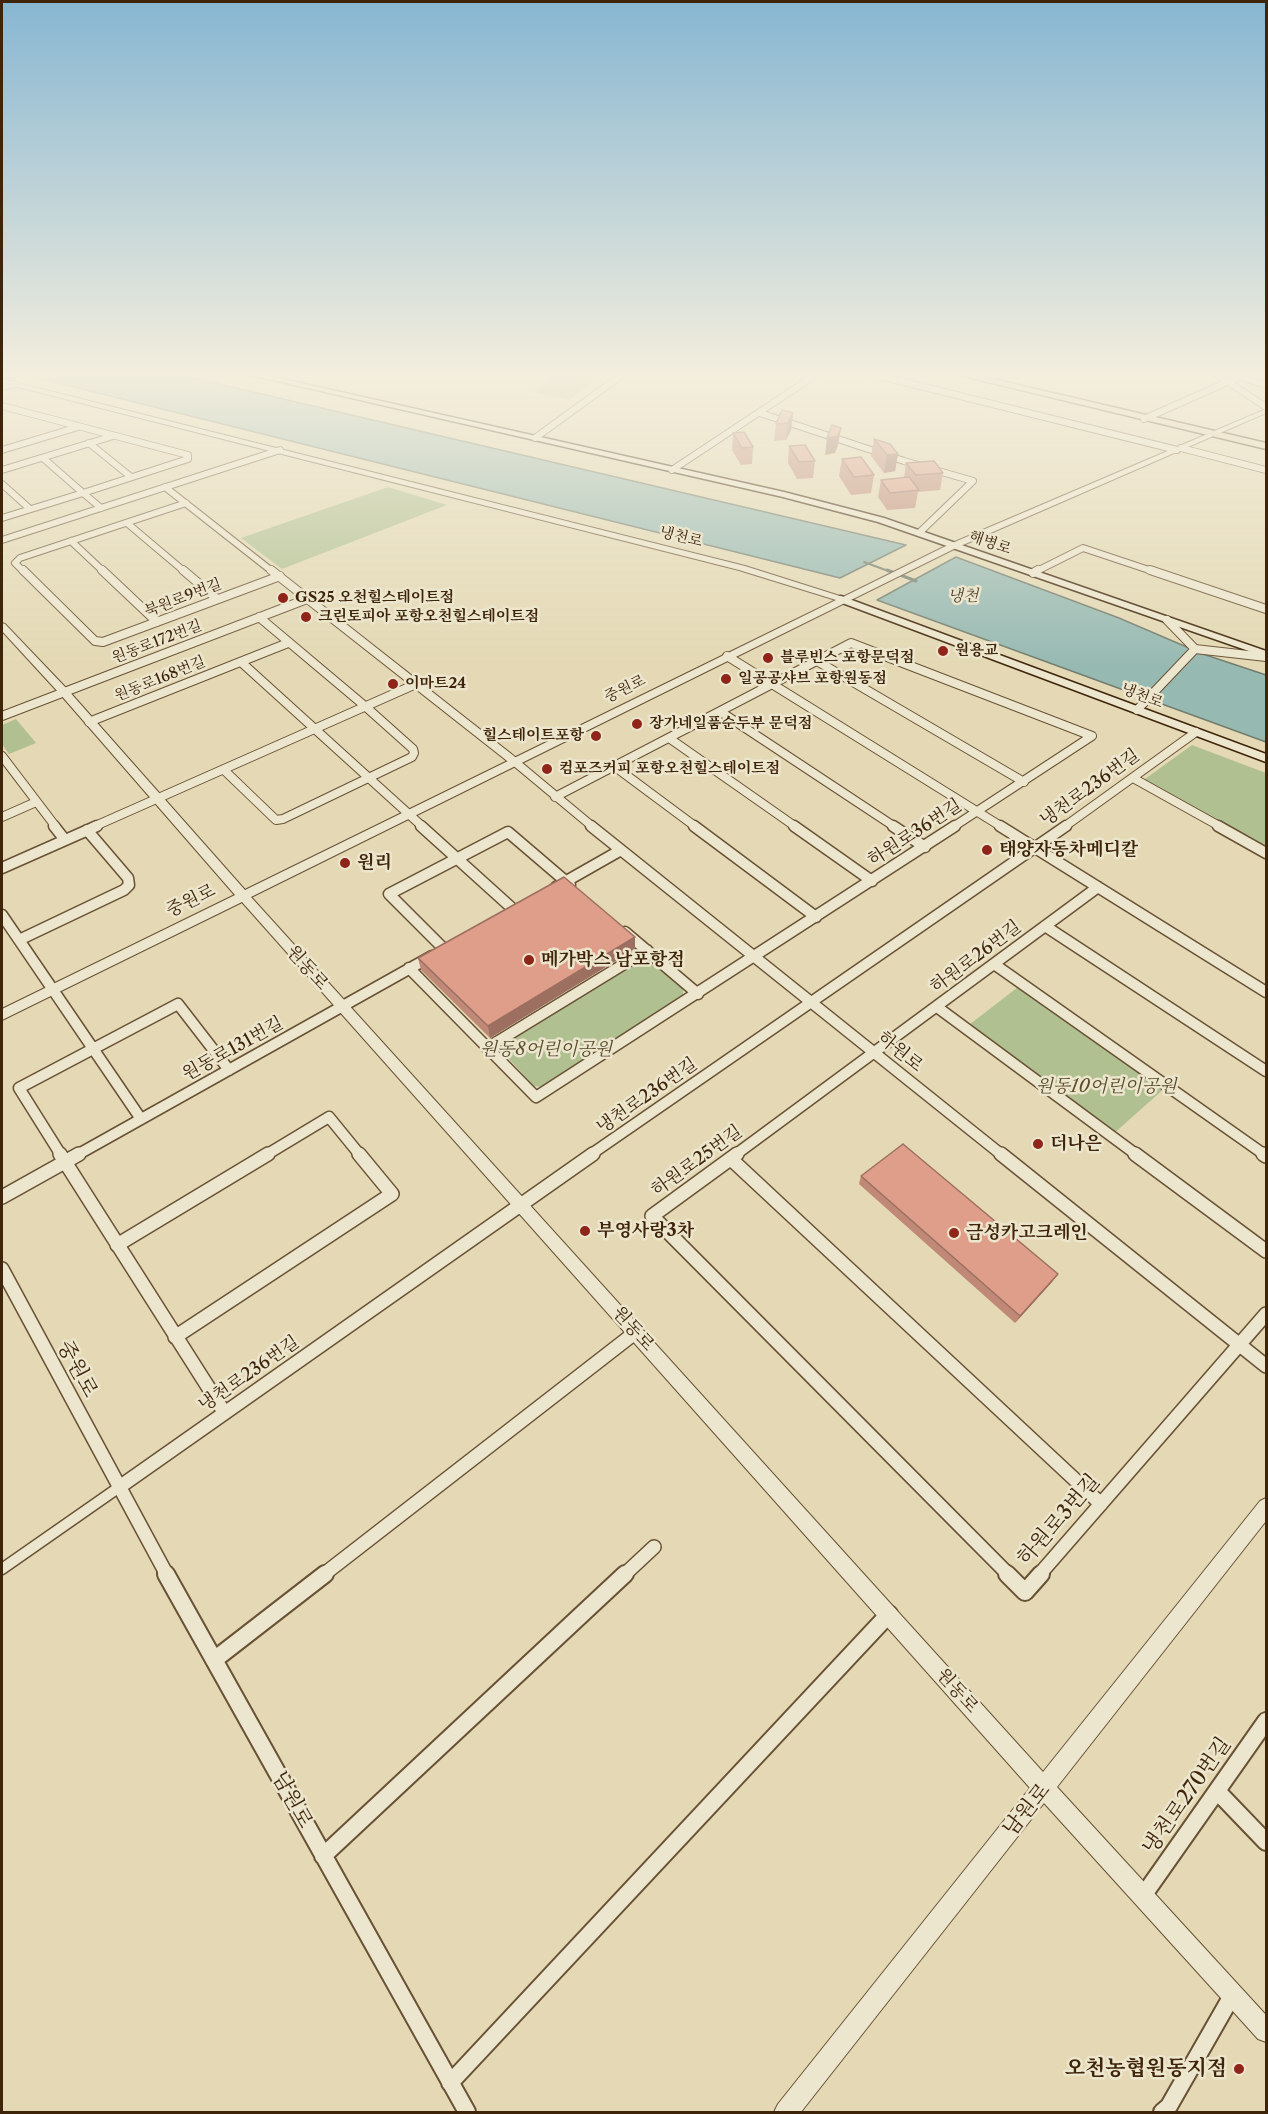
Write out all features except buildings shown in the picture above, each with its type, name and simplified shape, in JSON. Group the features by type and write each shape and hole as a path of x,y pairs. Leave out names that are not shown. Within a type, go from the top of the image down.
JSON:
{"main road":[{"name":"해병로","path":"675,471 870,517 1266,656"},
{"name":"냉천로","path":"842,599 1141,706 1196,732 1266,758"}],"street":[{"path":"57,471 101,508"},
{"path":"123,471 131,477"},
{"path":"2,518 151,471"},
{"path":"2,540 217,471"},
{"name":"냉천로","path":"361,471 758,572 842,599"},
{"path":"919,533 973,481 937,471"},
{"name":"중원로","path":"2,1015 854,593 953,546 1129,471"},
{"path":"2,484 30,509"},
{"path":"165,488 515,762"},
{"path":"158,622 71,542 186,503"},
{"path":"127,523 217,599"},
{"name":"북원로9번길","path":"71,542 20,558 15,563 94,641 103,642 280,576"},
{"path":"1033,573 1083,548 1266,609"},
{"name":"원동로172번길","path":"2,716 307,599"},
{"path":"224,770 276,820 283,819 412,758 414,753 413,749 366,707 259,617"},
{"path":"1167,620 1195,650 1266,656"},
{"name":"원동로","path":"2,626 64,692 341,1006 521,1203 1045,1789 1266,2031"},
{"name":"원동로168번길","path":"89,722 288,643"},
{"name":"하원로36번길","path":"487,1048 536,1097 925,847 1092,736 851,643 817,661"},
{"path":"1141,706 1195,650"},
{"path":"728,656 1266,990"},
{"path":"555,797 817,661 1024,782"},
{"path":"241,662 514,910"},
{"path":"2,868 416,684"},
{"path":"720,712 925,847"},
{"name":"냉천로236번길","path":"118,1488 521,1203 1035,848 1196,732"},
{"path":"669,738 872,881"},
{"path":"2,756 65,840"},
{"name":"하원로","path":"515,762 555,797 1266,1366"},
{"path":"614,766 816,917"},
{"path":"1133,778 1266,853"},
{"path":"2,817 36,802"},
{"path":"19,940 124,890 129,885 128,878 87,830"},
{"path":"444,949 389,894 508,832 575,889"},
{"path":"545,892 621,850"},
{"name":"하원로26번길","path":"875,1053 1098,887"},
{"path":"504,915 524,904"},
{"path":"2,915 141,1119"},
{"path":"1045,926 1266,1071"},
{"path":"620,927 698,994"},
{"name":"원동로131번길","path":"2,1197 454,944"},
{"path":"409,969 487,1048 646,950"},
{"path":"994,964 1266,1156"},
{"path":"224,1412 19,1088 178,1004 229,1070"},
{"path":"937,1007 1266,1251"},
{"name":"하원로25번길","path":"826,1391 652,1216 875,1053"},
{"path":"117,1245 329,1118 392,1194 175,1337"},
{"path":"731,1158 1101,1504"},
{"name":"중원로","path":"2,1269 118,1488"},
{"name":"하원로3번길","path":"826,1391 1024,1592 1266,1314"},
{"path":"214,1660 636,1332"},
{"path":"2,1569 118,1488"},
{"name":"남원로","path":"118,1488 467,2112"},
{"name":"남원로","path":"786,2112 1045,1789 1266,1507"},
{"path":"323,1856 654,1547"},
{"path":"450,2083 888,1614"},
{"name":"냉천로270번길","path":"1143,1896 1266,1721"},
{"path":"1217,1791 1266,1842"},
{"path":"1162,2112 1169,2106 1233,1994"}],"green space":[{"path":"388,487 447,505 282,569 241,538"},
{"path":"16,719 36,743 9,754 2,744 2,725"},
{"path":"1192,745 1266,773 1266,849 1146,782 1145,779"},
{"name":"원동8어린이공원","path":"643,954 683,988 683,996 544,1087 534,1086 497,1046"},
{"name":"원동10어린이공원","path":"1022,984 1167,1086 1111,1136 965,1028"}],"water":[{"path":"410,471 589,471 906,545 840,578"},
{"name":"냉천","path":"956,557 1119,618 1203,654 1266,675 1266,742 877,600"}],"waterway":[{"name":"냉천","path":"864,562 891,572"},
{"name":"냉천","path":"887,570 916,581"}],"place":[{"name":"GS25 오천힐스테이트점","path":"283,598"},
{"name":"크린토피아 포항오천힐스테이트점","path":"306,617"},
{"name":"원용교","path":"943,651"},
{"name":"블루빈스 포항문덕점","path":"768,658"},
{"name":"일공공샤브 포항원동점","path":"726,679"},
{"name":"이마트24","path":"393,684"},
{"name":"장가네일품순두부 문덕점","path":"637,724"},
{"name":"힐스테이트포항","path":"596,736"},
{"name":"컴포즈커피 포항오천힐스테이트점","path":"547,769"},
{"name":"태양자동차메디칼","path":"987,850"},
{"name":"원리","path":"345,863"},
{"name":"메가박스 남포항점","path":"529,960"},
{"name":"더나은","path":"1038,1144"},
{"name":"부영사랑3차","path":"585,1231"},
{"name":"금성카고크레인","path":"954,1233"},
{"name":"오천농협원동지점","path":"1239,2069"}]}
